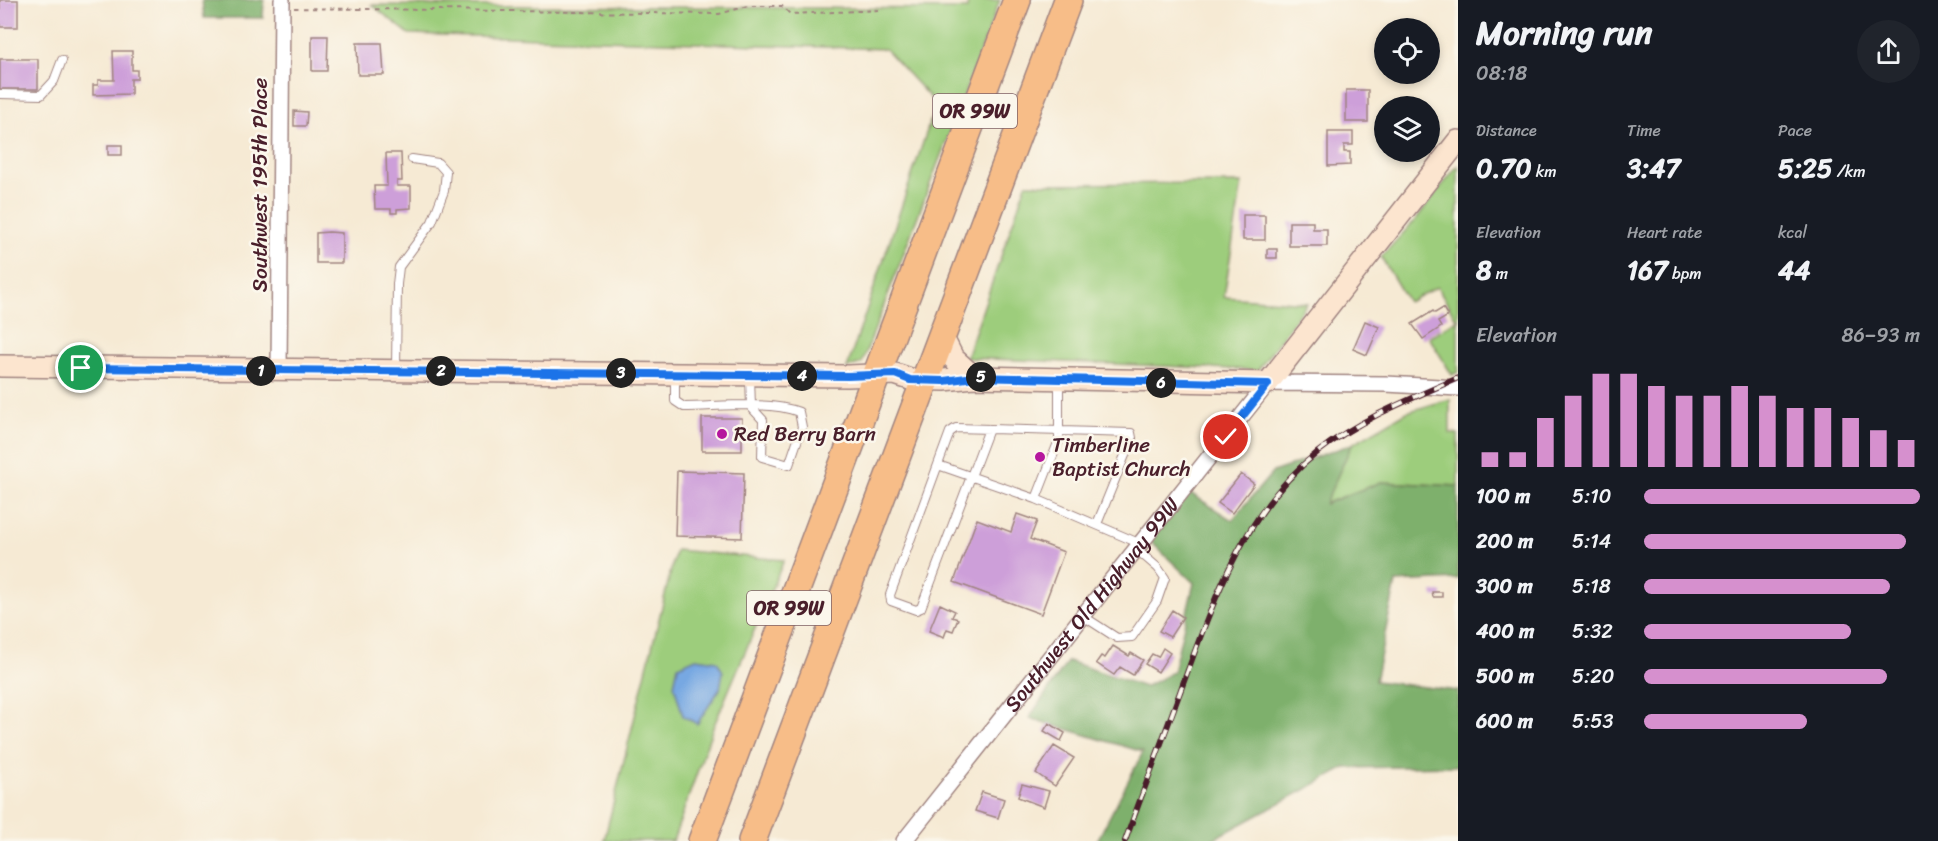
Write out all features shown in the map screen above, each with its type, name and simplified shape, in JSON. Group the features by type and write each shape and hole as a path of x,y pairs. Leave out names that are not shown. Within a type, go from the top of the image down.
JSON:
{"highway":[{"name":"OR 99W","path":"702,841 1017,0"},
{"name":"OR 99W","path":"752,841 1068,0"}],"street":[{"name":"Southwest 195th Place","path":"279,371 282,4"},
{"name":"Southwest Old Highway 99W","path":"904,841 1268,384 1458,141"},
{"path":"942,336 953,358 974,377"},
{"path":"0,366 279,371 895,374 910,380 974,377 1268,384 1386,384 1458,388"}],"lane":[{"path":"0,94 41,95 54,81 62,60"},
{"path":"396,371 399,267 428,230 444,192 446,172 438,164 412,159"},
{"path":"675,374 675,401 684,407 751,406 787,407 799,412 802,427 789,465 762,457 763,420 751,406 750,375"},
{"path":"1036,499 1059,440 1059,380"},
{"path":"989,429 921,608 916,610 891,601 890,595 950,432 956,428 1059,429 1131,433 1097,524"},
{"path":"938,465 1036,499 1097,524 1138,546 1165,579 1157,601 1132,637 1117,638 1083,616"}],"path":[{"path":"282,4 719,14 748,6 782,6 790,14 880,10"}],"green space":[{"path":"202,0 264,0 263,18 204,18"},
{"path":"968,0 1000,0 862,363 847,368 936,104 885,49 409,34 372,5 967,9"},
{"path":"1458,165 1458,372 1452,375 1429,337 1457,320 1437,287 1408,302 1381,257 1417,218"},
{"path":"1242,183 1224,297 1307,303 1258,370 966,358 1026,184"},
{"path":"1450,399 1450,433 1458,434 1458,486 1381,482 1324,504 1352,444 1407,412"},
{"path":"1352,444 1325,504 1381,482 1458,486 1458,579 1396,582 1375,681 1458,691 1458,766 1345,768 1210,841 1097,841 1143,752 1029,718 1068,661 1145,687 1173,672 1194,583 1149,540 1187,491 1232,520 1273,472"},
{"path":"676,550 784,560 712,730 673,841 604,841"}],"water":[{"path":"696,658 717,661 723,672 720,689 697,724 683,716 674,685 678,666"}],"building":[{"path":"0,0 18,0 18,27 0,27"},
{"path":"312,36 328,36 327,71 312,71"},
{"path":"357,43 382,43 384,75 358,75"},
{"path":"113,51 132,51 132,70 137,70 137,79 131,79 131,94 93,95 93,85 98,85 98,80 114,80"},
{"path":"0,59 38,59 38,89 0,89"},
{"path":"1346,90 1368,90 1368,122 1346,122"},
{"path":"294,111 307,112 306,126 294,126"},
{"path":"1328,132 1353,132 1353,145 1344,145 1344,152 1350,152 1350,165 1328,166"},
{"path":"108,145 122,145 122,155 108,155"},
{"path":"386,153 401,153 402,181 397,181 397,186 411,186 411,208 397,209 397,213 391,213 391,209 375,209 374,186 387,186"},
{"path":"1243,215 1265,215 1265,240 1243,240"},
{"path":"1289,222 1313,222 1313,229 1327,229 1327,246 1289,246"},
{"path":"316,233 342,233 342,263 316,263"},
{"path":"1267,249 1277,249 1277,258 1267,258"},
{"path":"1443,308 1448,316 1438,322 1441,327 1423,339 1412,324 1433,311 1435,313"},
{"path":"1365,321 1379,327 1367,355 1353,349"},
{"name":"Red Berry Barn","path":"702,418 742,418 742,451 702,451"},
{"path":"677,471 744,473 742,538 675,536"},
{"path":"1241,474 1254,484 1232,513 1218,503"},
{"path":"1017,514 1037,521 1030,539 1064,552 1041,614 954,582 977,519 1011,532"},
{"path":"1432,592 1442,592 1442,597 1433,597"},
{"path":"940,604 955,611 952,617 958,619 953,631 947,629 944,637 929,631"},
{"path":"1172,610 1183,617 1170,637 1159,631"},
{"path":"1113,646 1129,656 1131,653 1143,660 1133,675 1120,667 1114,675 1096,663 1101,656 1105,658"},
{"path":"1163,648 1170,653 1158,672 1145,664 1152,654 1158,657"},
{"path":"1049,723 1065,733 1061,741 1044,731"},
{"path":"1054,746 1074,758 1055,786 1036,773"},
{"path":"1022,784 1049,791 1044,807 1018,797"},
{"path":"982,792 1004,799 998,818 975,811"}],"railway":[{"path":"1125,841 1204,626 1232,562 1249,531 1269,503 1292,476 1334,440 1386,410 1458,378"}],"place":[{"name":"Red Berry Barn","path":"722,434"},
{"name":"Timberline Baptist Church","path":"1040,457"}],"route":[{"path":"81,368 848,376 895,374 910,380 944,381 974,377 1175,384 1268,384 1226,437"}]}
